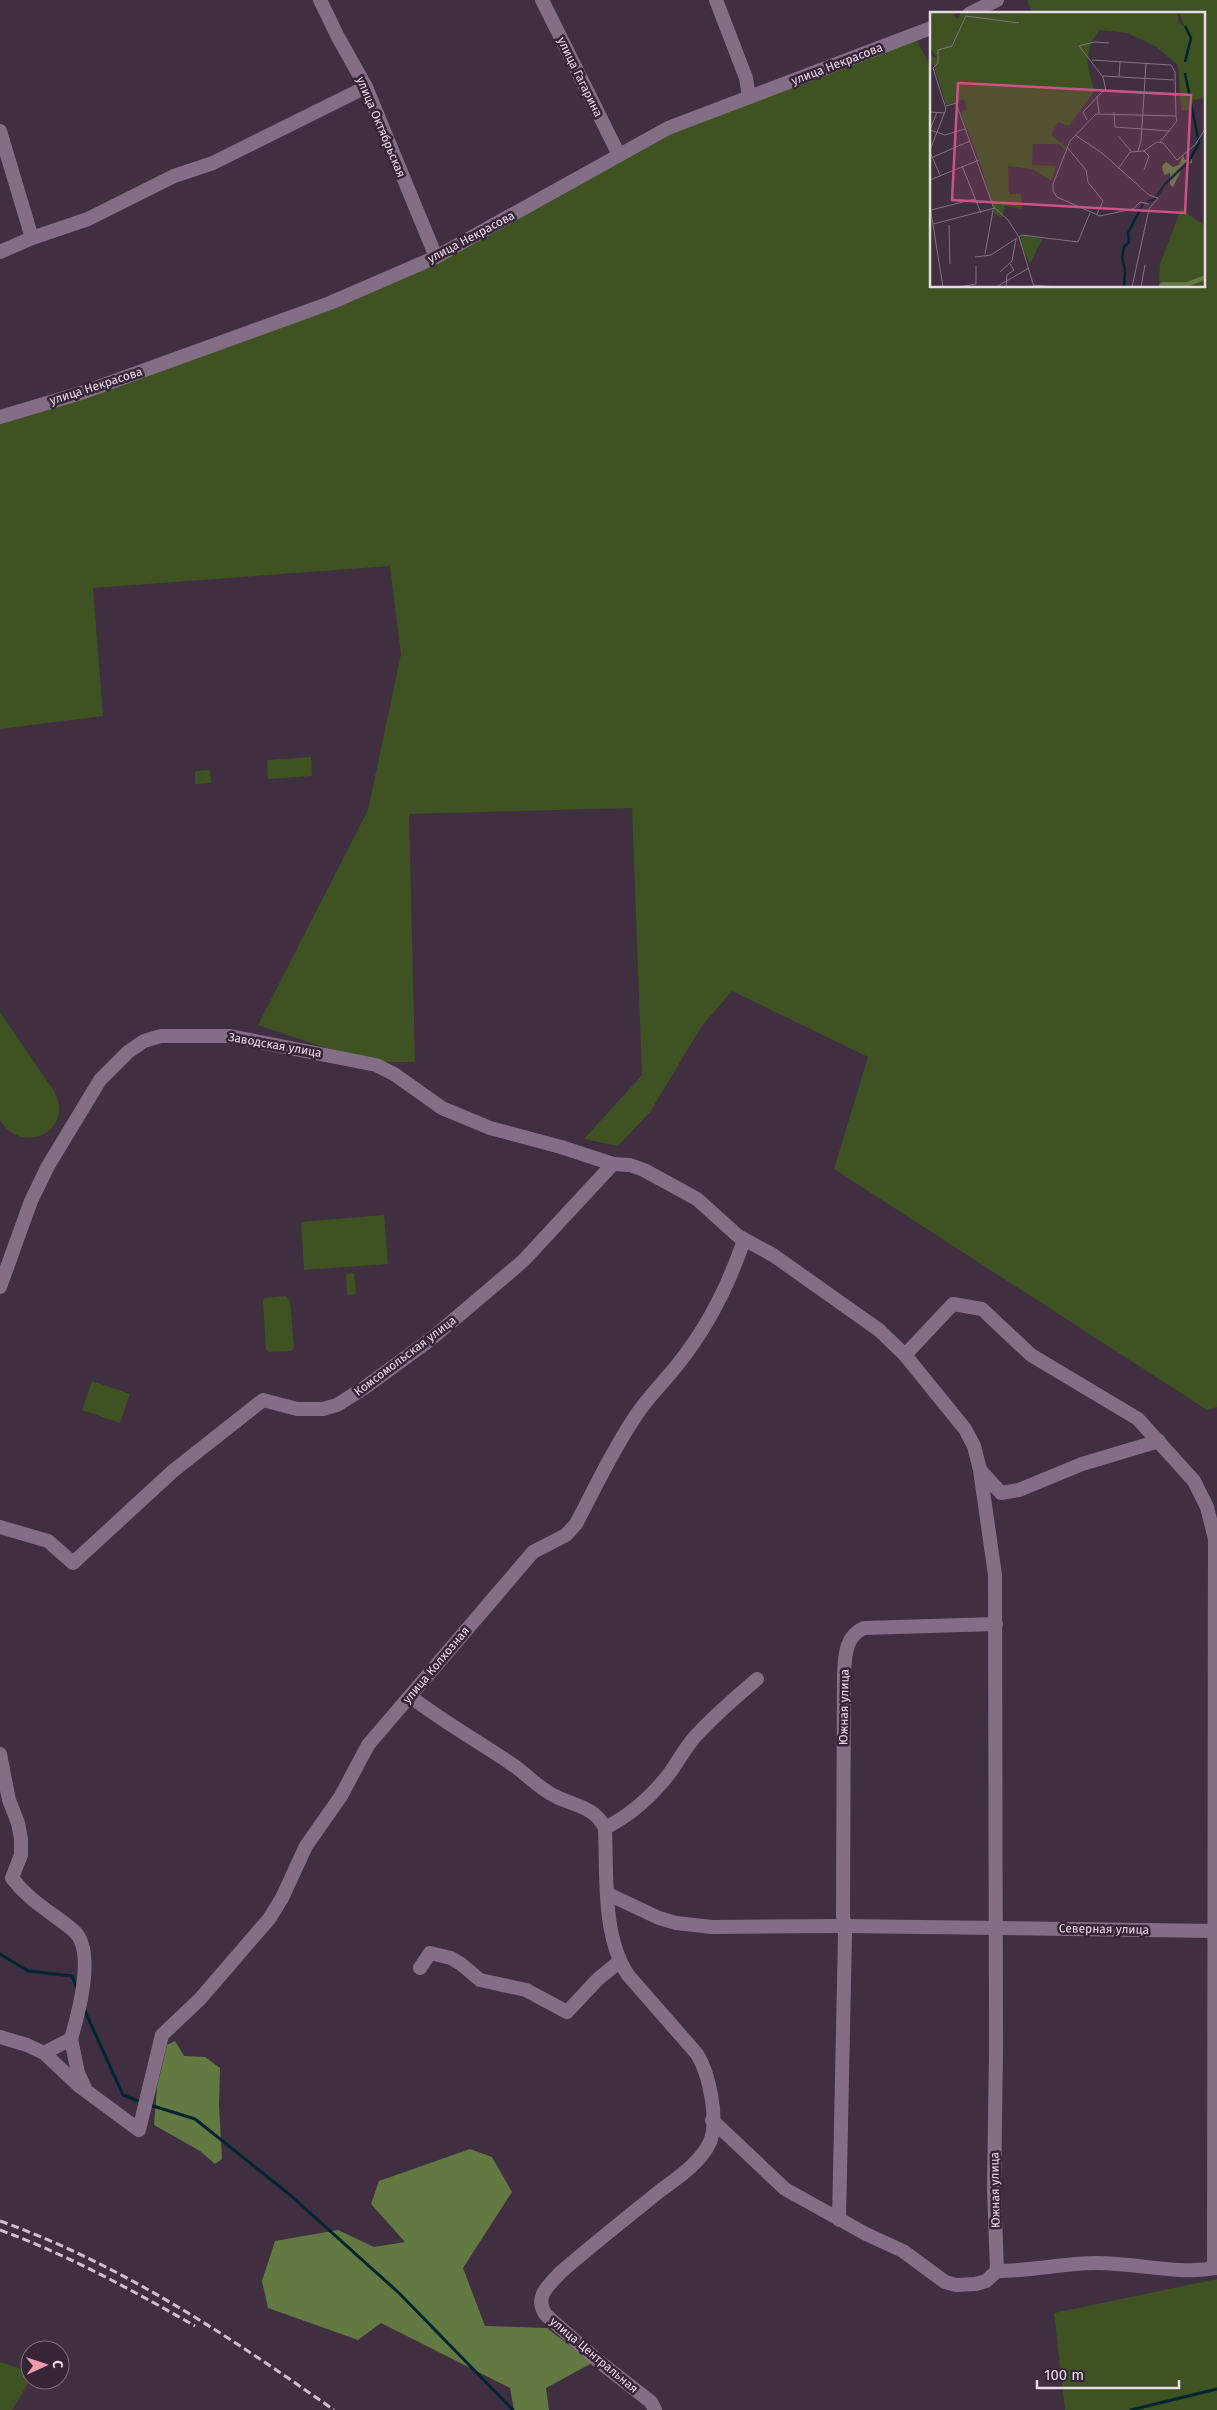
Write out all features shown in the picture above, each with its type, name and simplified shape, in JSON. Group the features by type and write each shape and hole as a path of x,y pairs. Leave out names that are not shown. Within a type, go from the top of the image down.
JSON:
{"street":[{"name":"улица Октябрьская","path":"320,0 366,87 436,257"},
{"name":"улица Гагарина","path":"542,0 619,155"},
{"path":"716,0 746,78 749,97"},
{"path":"973,12 997,0"},
{"name":"улица Некрасова","path":"0,417 84,392 330,303 436,257 668,128 930,28"},
{"path":"0,252 32,238 88,219 174,176 213,163 366,87"},
{"path":"0,131 32,238"},
{"name":"Заводская улица","path":"0,1287 39,1184 100,1080 128,1052 153,1037 230,1036 368,1062 394,1074 442,1108 490,1128 561,1147 613,1164 630,1165 644,1170 682,1190 706,1206 731,1231 773,1255 867,1320 905,1355 965,1429 980,1466"},
{"name":"Комсомольская улица","path":"0,1527 48,1541 73,1563 173,1471 263,1400 305,1410 329,1408 351,1397 390,1370 431,1339 523,1261 613,1164"},
{"name":"улица Колхозная","path":"87,2090 139,2130 162,2035 200,1999 269,1919 282,1898 306,1846 341,1796 368,1745 387,1721 411,1697 438,1661 533,1552 566,1535 576,1524 608,1460 623,1435 636,1415 679,1363 708,1318 730,1276 744,1240"},
{"path":"411,1697 458,1730 518,1768 539,1787 558,1798 593,1812 605,1828 611,1932 619,1962 702,2061 710,2084 712,2120 785,2189 839,2220 903,2251 946,2282 956,2284 976,2284 986,2281 997,2271 1025,2271 1096,2263 1195,2270 1216,2268 1216,1539 1207,1507 1188,1473 1138,1419 1031,1355 982,1309 953,1304 905,1355"},
{"path":"980,1466 1001,1492 1019,1490 1082,1464 1159,1441"},
{"name":"Южная улица","path":"980,1466 995,1575 996,2050 994,2190 997,2271"},
{"name":"Южная улица","path":"839,2220 844,1926 844,1674 849,1642 855,1633 864,1628 996,1624"},
{"path":"605,1828 628,1815 648,1798 695,1737 715,1715 757,1679"},
{"path":"0,1754 9,1800 18,1823 21,1839 21,1856 12,1878 41,1908 74,1931 82,1948 83,1988 71,2039 78,2073 87,2090"},
{"path":"608,1894 659,1918 694,1926 995,1928"},
{"name":"Северная улица","path":"995,1928 1215,1931"},
{"path":"420,1968 430,1953 440,1954 461,1964 480,1980 526,1990 567,2012 598,1980 619,1962"},
{"path":"0,2037 27,2044 44,2053 87,2090"},
{"path":"44,2053 71,2039"},
{"name":"улица Центральная","path":"655,2410 651,2402 597,2360 546,2315 541,2307 541,2296 566,2268 697,2159 710,2142 712,2120"}],"green space":[{"path":"1027,0 1217,0 1217,1407 1207,1410 834,1169 868,1057 732,991 701,1027 650,1112 618,1146 584,1139 642,1075 632,808 409,814 415,1062 368,1062 258,1025 368,810 401,654 390,566 93,588 103,716 0,729 0,410 152,367 412,268 638,147 914,35 930,65 930,288 1204,288 1204,12 1032,12"},
{"path":"311,757 312,776 268,779 267,760"},
{"path":"210,770 211,783 195,784 195,771"},
{"path":"0,1012 54,1091 59,1105 58,1117 53,1127 44,1134 34,1137 22,1137 10,1132 0,1121"},
{"path":"384,1215 388,1264 304,1270 301,1222"},
{"path":"354,1273 356,1294 347,1295 346,1274"},
{"path":"286,1296 290,1301 294,1348 291,1351 269,1352 266,1349 263,1300 265,1298"},
{"path":"92,1381 130,1394 120,1423 82,1410"},
{"path":"175,2041 184,2056 205,2057 220,2068 219,2105 222,2159 215,2164 200,2151 154,2125 157,2087 167,2045"},
{"path":"470,2149 492,2157 512,2192 463,2268 485,2326 547,2328 592,2363 546,2388 549,2410 514,2410 510,2388 381,2323 358,2340 268,2308 262,2281 275,2241 338,2230 374,2247 405,2242 371,2204 379,2181"},
{"path":"1217,2279 1217,2410 1065,2410 1054,2313"},
{"path":"0,2362 20,2369 20,2390 24,2390 12,2410 0,2410"}],"waterway":[{"path":"0,1954 28,1971 72,1976 77,1989"},
{"path":"84,2009 123,2095 141,2102"},
{"path":"150,2105 195,2119 289,2194 399,2293 513,2410"},
{"path":"1131,2410 1217,2389"}],"railway":[{"path":"0,2221 45,2238 131,2280 215,2329 334,2410"},
{"path":"0,2230 50,2250 99,2274 195,2326"}]}
